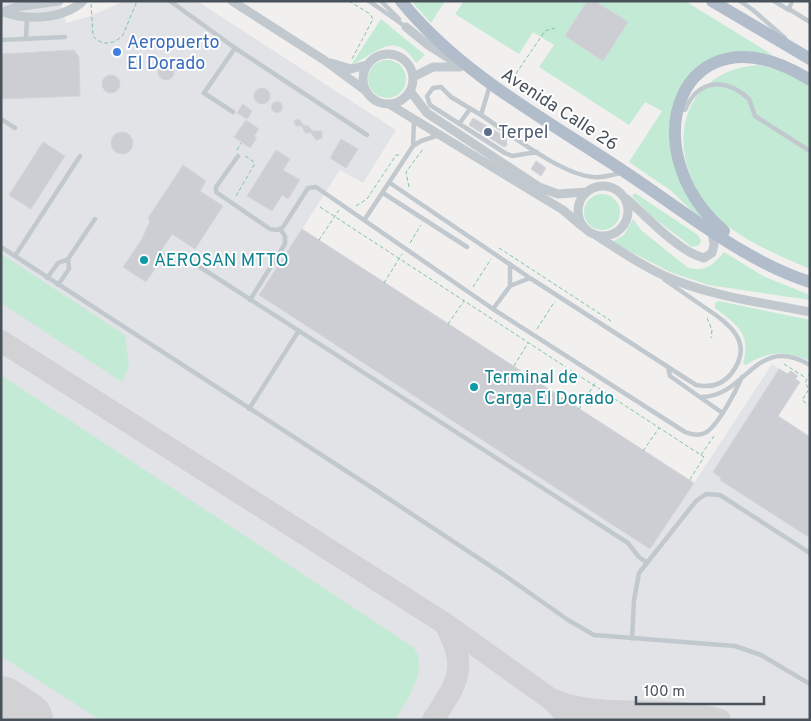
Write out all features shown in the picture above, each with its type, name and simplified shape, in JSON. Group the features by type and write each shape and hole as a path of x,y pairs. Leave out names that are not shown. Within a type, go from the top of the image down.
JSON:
{"main road":[{"name":"Avenida Calle 26","path":"401,1 419,22 490,85 712,231 785,273 810,282"},
{"path":"712,1 808,59"},
{"path":"751,255 717,225 693,196 684,180 675,139 677,112 685,90 692,80 716,63 746,56 760,58 792,69 810,80"}],"street":[{"path":"3,13 16,7 59,1"},
{"path":"3,13 26,18 63,13 83,1"},
{"path":"232,1 324,60 366,91 376,101 389,104 413,117 562,210 582,227 641,264 674,280 700,288 810,312"},
{"path":"406,27 428,45 490,85"},
{"path":"324,60 345,68 357,68 367,65 379,56 394,55 407,63 413,77 410,91 397,102 389,104"},
{"path":"366,91 362,78 367,65"},
{"path":"413,77 432,67 461,67"},
{"path":"410,91 427,113 540,187 566,194 586,192 594,188 611,187 675,241 704,258 712,253 714,245 712,231"},
{"path":"582,227 578,205 586,192"},
{"path":"597,236 606,237 621,230 629,214 625,198"}],"lane":[{"path":"170,1 235,48 367,134"},
{"path":"369,1 406,27"},
{"path":"381,1 406,27"},
{"path":"740,1 753,10 808,59"},
{"path":"774,1 810,22"},
{"path":"791,10 789,7 792,1"},
{"path":"26,18 26,39"},
{"path":"1,40 65,37"},
{"path":"233,112 204,93 235,48"},
{"path":"675,139 688,102 694,93 708,85 716,84 724,85 744,94 751,104 755,116 810,151"},
{"path":"481,115 490,85"},
{"path":"537,152 512,156 504,153 430,105 427,99 428,93 433,88 441,87 470,109 537,152 576,174 595,177 624,172"},
{"path":"460,124 470,109"},
{"path":"365,219 412,148 416,131 413,117"},
{"path":"1,119 15,128"},
{"path":"412,148 426,138 442,135"},
{"path":"15,256 80,156"},
{"path":"238,156 216,190 217,194 270,229 280,229 286,224 310,186 316,187 365,219 376,230 598,378 691,434 706,432 722,412 742,377"},
{"path":"390,183 530,278 696,385 710,386 719,384 728,377 740,358 738,340 725,320 641,264"},
{"path":"383,193 467,247"},
{"path":"47,278 58,263 68,259 95,220"},
{"path":"250,300 285,244 285,236 280,229"},
{"path":"1,247 488,564 568,620 599,636 735,646 761,655 810,684"},
{"path":"58,285 69,270 68,259"},
{"path":"510,264 510,286"},
{"path":"200,267 298,332 628,543 639,557 646,562"},
{"path":"493,308 510,286 530,278"},
{"path":"249,409 298,332"},
{"path":"701,397 723,393 757,363 777,357 797,358 810,365"},
{"path":"668,367 670,376 722,412"},
{"path":"632,639 636,581 646,562 658,551 696,501 706,494 713,493 724,498 810,553"}],"path":[{"path":"92,1 91,30 96,40 103,43 113,42 122,35 137,1"},
{"path":"349,1 370,14 374,19 351,60"},
{"path":"507,82 511,81 545,31 555,28"},
{"path":"232,203 254,165 254,162 238,151 241,142"},
{"path":"411,190 406,179 406,172 423,149"},
{"path":"319,240 343,204 356,206 364,202 396,155 405,159"},
{"path":"320,207 704,457 689,481"},
{"path":"469,292 499,248 611,322"},
{"path":"534,335 558,296"},
{"path":"448,324 464,301"},
{"path":"701,314 710,321 711,338"},
{"path":"514,366 529,343"},
{"path":"777,357 779,362 807,378"},
{"path":"810,373 805,383 809,389 802,400 810,406"},
{"path":"579,409 598,378"},
{"path":"643,451 659,428"}],"shaded area":[{"path":"1,1 60,1 66,23 88,17 124,1 140,3 141,1 197,1 396,130 363,183 340,170 302,229 694,483 772,364 800,382 778,416 810,437 810,720 1,720"}],"green space":[{"path":"411,1 445,1 431,23"},
{"path":"464,1 685,1 773,55 745,52 732,53 676,101 669,125 669,138 675,169 685,193 711,229 670,190 629,162 662,111 645,102 629,125 539,67 554,45 533,32 519,54 455,14"},
{"path":"381,19 425,55 416,63 400,47 384,47 351,65"},
{"path":"387,60 401,65 406,79 401,93 387,98 373,93 368,79 373,65"},
{"path":"759,65 790,73 810,86 810,269 754,243 716,217 701,199 687,164 683,143 685,123 691,105 702,90 717,77 736,69"},
{"path":"635,193 698,235 701,241 699,245 692,247 650,215 632,196"},
{"path":"602,194 609,195 615,199 619,205 619,219 615,225 609,229 602,230 595,229 589,225 585,219 584,212 585,205 589,199 595,195"},
{"path":"633,219 641,230 687,267 699,269 708,267 724,252 765,277 810,295 810,300 708,285 670,272 612,242 624,235"},
{"path":"1,254 125,335 129,367 122,382 1,303"},
{"path":"719,301 810,320 810,361 793,355 777,354 762,357 746,365 743,363 745,353 744,337 729,319 715,308 715,303"},
{"path":"1,375 413,647 418,655 418,674 410,694 395,720 100,720 1,656"}],"building":[{"path":"587,1 595,1 628,22 603,61 565,36"},
{"path":"74,50 79,57 80,96 1,99 1,54"},
{"path":"163,64 169,64 174,69 172,78 163,80 158,75 158,69"},
{"path":"111,75 117,78 120,84 117,90 111,93 105,90 102,84 105,78"},
{"path":"262,88 270,96 262,104 254,96"},
{"path":"277,101 283,107 277,113 271,107"},
{"path":"243,104 252,111 247,119 237,113"},
{"name":"Terpel","path":"473,118 506,137 507,145 504,147 469,125"},
{"path":"299,119 303,125 308,126 313,131 322,131 322,138 316,140 311,133 305,133 302,126 296,126 294,121"},
{"path":"246,120 259,129 254,136 257,138 250,148 234,137"},
{"path":"122,132 130,135 133,143 130,151 122,154 114,151 111,143 114,135"},
{"path":"341,139 358,149 346,168 330,158"},
{"path":"43,142 65,156 31,209 9,195"},
{"path":"276,150 290,159 283,170 300,180 288,199 282,195 272,211 247,196"},
{"path":"536,161 546,168 541,176 531,169"},
{"path":"183,165 206,181 200,191 223,206 195,249 172,234 161,251 165,254 146,282 123,267 142,239 150,221 148,218"},
{"name":"Terminal de Carga El Dorado","path":"302,229 694,483 650,549 259,295"},
{"path":"779,369 788,374 790,371 794,373 798,376 795,379 800,382 778,416 810,437 810,538 720,480 721,478 713,472"}],"taxiway":[{"path":"1,341 444,623 552,700 571,720"},
{"path":"433,720 449,695 457,674 457,652 445,624"},
{"path":"553,700 593,710 678,713 720,720"}],"runway":[{"path":"1,705 24,720"}],"place":[{"name":"Aeropuerto El Dorado","path":"117,52"},
{"name":"Terpel","path":"488,132"},
{"name":"AEROSAN MTTO","path":"144,260"},
{"name":"Terminal de Carga El Dorado","path":"474,387"}]}
